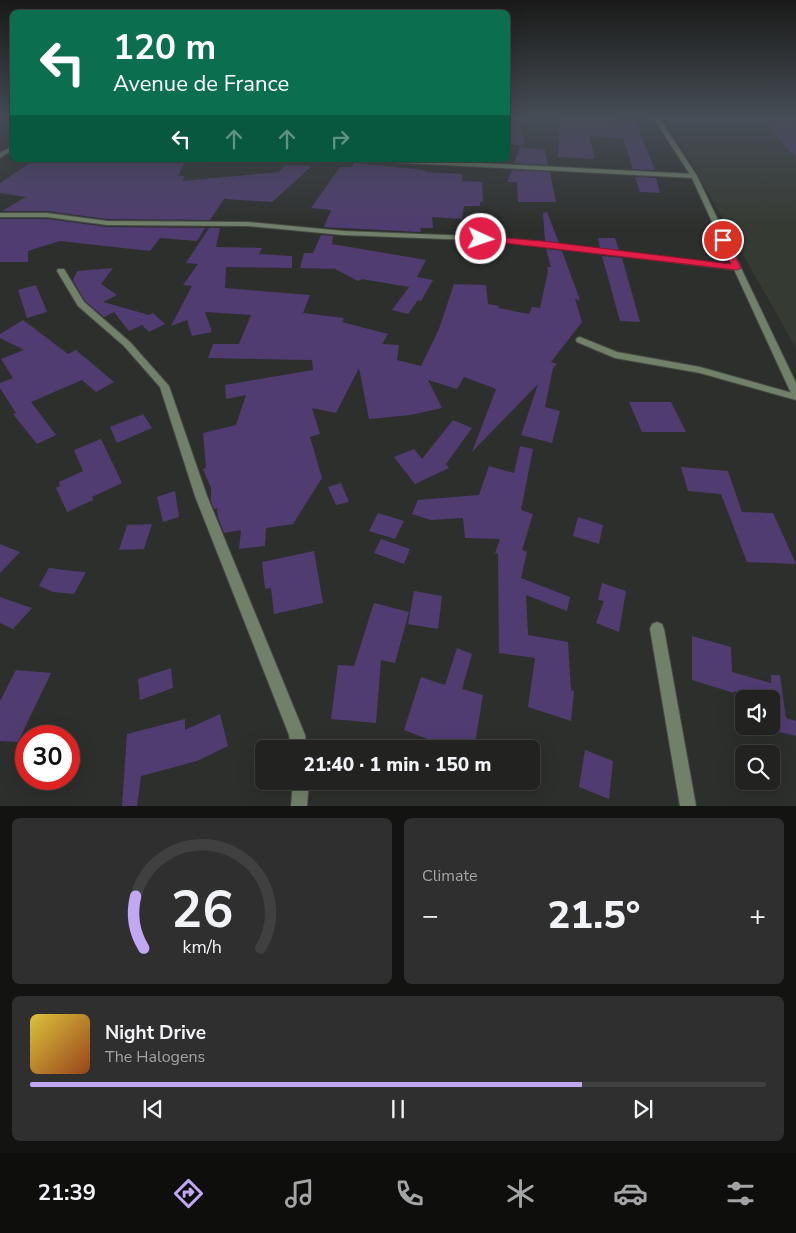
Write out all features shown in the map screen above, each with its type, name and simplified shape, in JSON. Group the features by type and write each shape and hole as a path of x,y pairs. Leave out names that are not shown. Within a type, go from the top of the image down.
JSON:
{"street":[{"path":"679,154 694,176 796,393"},
{"path":"425,162 694,176"},
{"path":"0,215 47,215 107,223 248,224 343,233 496,239 737,268"},
{"path":"62,271 81,304 127,344 164,386 202,496 298,740"},
{"path":"580,340 615,356 700,370 796,397"},
{"path":"657,629 688,806"},
{"path":"298,806 300,790"}],"shaded area":[{"path":"686,154 796,154 796,348"}],"building":[{"path":"518,154 546,154 548,165 514,163"},
{"path":"558,154 594,154 595,159 558,157"},
{"path":"628,154 648,154 655,170 633,169"},
{"path":"31,162 185,162 178,176 185,176 182,181 279,172 285,165 312,166 272,202 224,199 210,220 107,219 47,211 2,211 26,197 0,193 0,183"},
{"path":"354,163 425,170 425,172 462,174 462,181 482,182 483,202 480,202 480,206 464,206 462,219 432,217 433,228 420,228 421,232 324,227 331,210 311,208 340,167 352,167"},
{"path":"512,170 550,172 556,202 518,202 517,182 507,182"},
{"path":"635,177 656,178 660,193 640,192"},
{"path":"547,212 559,243 545,241 543,213"},
{"path":"0,219 47,219 107,227 205,228 197,241 160,238 150,251 60,241 28,251 28,262 0,262"},
{"path":"209,228 220,228 216,247 262,248 259,254 292,256 292,268 226,267 225,288 310,295 303,313 344,318 342,322 388,334 382,344 399,345 397,360 421,366 439,329 454,284 486,285 488,304 499,306 498,308 529,314 532,307 540,308 548,271 547,267 551,267 546,249 562,251 580,300 575,299 582,322 551,362 557,364 553,368 545,407 560,411 552,443 521,435 538,384 472,452 496,389 464,377 457,389 428,380 442,408 410,415 369,419 359,368 336,413 312,408 320,434 310,437 322,478 293,524 266,528 265,546 239,549 241,530 224,533 217,508 214,509 211,501 211,488 203,469 206,468 203,433 236,425 246,395 226,399 225,385 313,370 312,360 208,358 213,344 239,344 251,315 205,312 212,332 192,336 187,320 171,326 192,286 183,285 198,264 186,263"},
{"path":"321,235 333,236 332,244 426,260 417,277 433,280 421,301 418,300 408,314 392,310 412,283 409,287 362,279 358,281 335,269 300,268 304,253 313,253"},
{"path":"598,238 615,238 619,250 600,248"},
{"path":"602,256 622,258 640,322 620,321"},
{"path":"113,268 101,284 117,295 103,302 149,315 153,313 165,324 149,332 142,325 129,331 114,312 104,317 85,301 73,280 77,271"},
{"path":"36,285 47,312 27,318 18,290"},
{"path":"23,320 68,354 76,350 114,382 96,392 82,380 31,402 56,435 37,444 13,414 16,413 0,388 0,383 13,378 1,359 24,350 0,338 0,334"},
{"path":"629,402 671,402 686,432 642,432"},
{"path":"143,414 152,428 117,443 110,427"},
{"path":"453,420 472,428 446,464 449,468 415,484 394,457 414,449 422,459"},
{"path":"101,439 122,483 92,497 93,500 67,512 56,488 60,486 59,482 83,471 74,450"},
{"path":"520,446 533,449 521,510 533,514 522,550 527,552 521,578 570,597 567,611 526,595 528,635 568,642 571,690 574,691 571,721 528,707 535,658 499,653 498,554 495,553 500,539 465,538 463,518 431,520 412,514 418,500 479,495 489,466 514,473"},
{"path":"681,467 728,471 742,512 773,513 796,564 747,562 721,494 688,491"},
{"path":"341,483 349,502 336,505 328,487"},
{"path":"175,491 179,517 163,522 157,497"},
{"path":"378,513 404,521 395,539 369,531"},
{"path":"578,517 603,525 599,544 573,536"},
{"path":"152,524 144,549 119,550 127,525"},
{"path":"381,539 410,549 404,564 374,553"},
{"path":"0,544 20,552 0,573"},
{"path":"314,551 323,603 274,614 271,588 265,589 262,562"},
{"path":"49,568 86,572 74,594 53,592 39,586"},
{"path":"602,583 626,591 619,632 596,623 604,601 598,600"},
{"path":"414,591 442,596 438,629 408,624"},
{"path":"0,597 32,608 13,629 0,623"},
{"path":"374,603 409,612 395,663 381,660 376,723 331,719 338,665 354,666"},
{"path":"692,636 731,647 732,672 771,683 771,675 780,675 786,718 796,721 796,736 780,732 780,690 735,690 734,693 692,680"},
{"path":"457,648 472,654 462,689 483,695 476,740 430,740 404,730 421,677 445,685"},
{"path":"171,668 173,688 140,700 138,679"},
{"path":"16,670 51,673 26,725 15,725 15,742 0,741 0,701"},
{"path":"220,714 228,746 197,761 141,776 137,806 122,806 127,734 185,719 185,730"},
{"path":"585,750 613,761 609,799 579,787"}],"route":[{"path":"481,239 496,239 648,256 737,268 723,240"}]}
